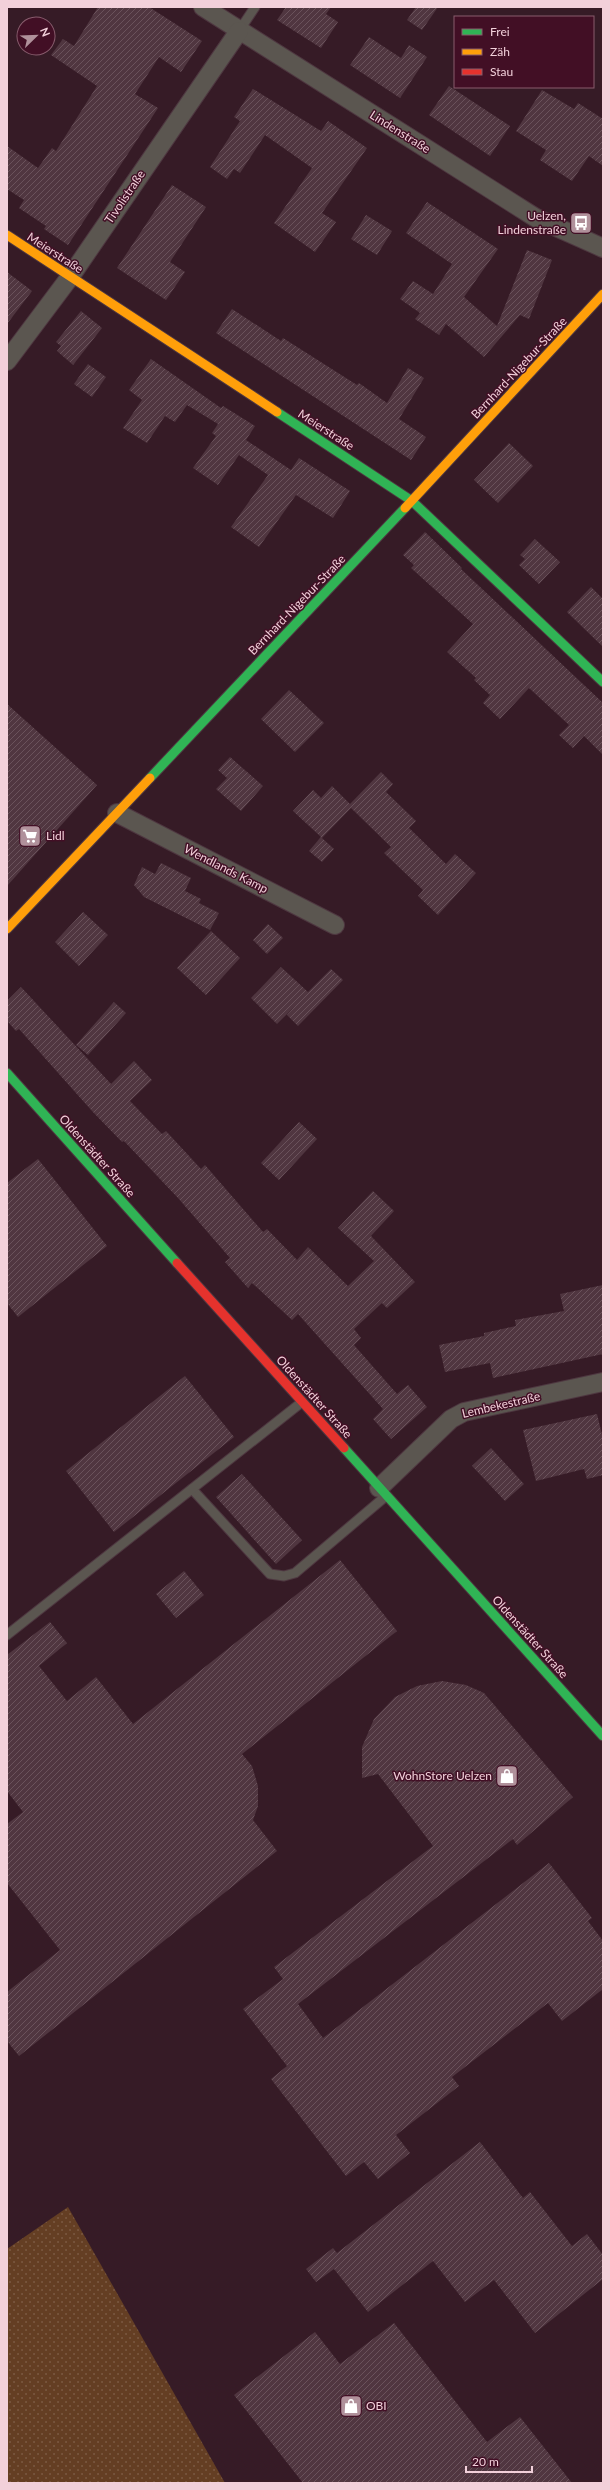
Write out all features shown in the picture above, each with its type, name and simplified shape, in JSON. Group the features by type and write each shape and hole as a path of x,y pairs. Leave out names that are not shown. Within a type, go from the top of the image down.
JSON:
{"street":[{"name":"Lindenstraße","path":"203,7 536,218 603,248"},
{"name":"Tivolistraße","path":"7,361 70,277 239,31"},
{"name":"Meierstraße","path":"7,235 412,501 603,682"},
{"name":"Bernhard-Nigebur-Straße","path":"7,929 412,501 603,294"},
{"name":"Wendlands Kamp","path":"117,813 335,925"},
{"name":"Oldenstädter Straße","path":"7,1073 603,1736"},
{"name":"Lembekestraße","path":"383,1492 451,1419 464,1412 603,1382"}],"lane":[{"path":"239,31 255,7"},
{"path":"7,1635 302,1402"},
{"path":"192,1489 270,1574 284,1576 295,1573 383,1492"}],"shaded area":[{"path":"68,2207 225,2483 7,2483 7,2249"}],"building":[{"path":"98,7 149,7 202,41 181,72 159,57 135,94 158,108 68,245 44,229 46,226 19,208 24,200 7,189 7,146 38,168 52,148 56,151 97,86 52,56 56,56 56,48 63,39 74,46"},
{"path":"286,7 331,7 326,14 338,22 321,48 277,20"},
{"path":"416,7 438,7 422,30 407,20"},
{"path":"369,37 401,58 409,45 427,57 400,98 350,65"},
{"path":"449,86 510,126 490,156 429,115"},
{"path":"253,89 321,131 328,121 367,148 322,213 336,222 315,252 274,223 312,168 265,135 240,173 234,169 227,179 210,167 240,121 234,117"},
{"path":"542,90 574,109 578,103 603,119 603,166 589,156 572,181 540,160 546,150 516,131"},
{"path":"172,185 206,207 170,262 185,272 166,300 117,268"},
{"path":"427,202 498,249 464,297 497,326 527,250 552,260 529,319 520,315 484,357 446,324 439,335 415,319 420,313 400,299 413,281 433,294 452,264 406,233"},
{"path":"366,215 392,231 377,255 351,239"},
{"path":"7,272 32,291 7,324"},
{"path":"232,309 281,341 283,338 357,385 359,383 387,403 408,368 424,378 399,419 426,437 411,460 216,333"},
{"path":"81,311 102,328 73,365 57,351 61,346 56,342"},
{"path":"151,359 221,408 223,406 255,426 246,440 291,470 299,458 350,491 333,518 296,495 259,547 231,527 268,475 239,455 218,485 193,468 216,436 212,433 218,424 187,405 175,422 165,416 147,443 123,428 142,400 129,390"},
{"path":"88,364 106,377 92,397 74,384"},
{"path":"509,443 533,466 498,503 474,480"},
{"path":"425,532 462,568 461,569 603,703 603,755 584,736 573,748 559,735 569,725 529,688 500,719 483,703 490,695 474,680 476,678 447,652 473,624 411,568 414,565 403,555"},
{"path":"535,539 560,562 539,584 519,565 525,559 520,555"},
{"path":"591,587 603,599 603,647 567,612"},
{"path":"289,690 324,723 295,752 261,719"},
{"name":"Lidl","path":"7,704 97,785 7,886"},
{"path":"230,757 263,786 241,811 216,789 227,778 218,770"},
{"path":"381,772 393,784 386,792 416,821 409,828 446,864 455,854 476,873 438,915 418,896 423,890 384,853 391,847 351,808 322,838 334,849 322,862 309,851 321,837 293,811 313,790 321,798 332,786 350,804"},
{"path":"161,863 191,878 185,891 201,899 199,903 219,913 210,930 144,897 134,885 142,867 155,874"},
{"path":"83,912 108,935 79,966 55,942"},
{"path":"268,924 283,938 267,954 253,940"},
{"path":"211,931 240,958 206,995 177,968"},
{"path":"281,967 308,992 331,969 343,980 298,1026 287,1015 296,1005 277,1024 251,998"},
{"path":"21,987 111,1084 134,1061 152,1080 130,1101 162,1134 166,1131 201,1169 205,1165 263,1232 267,1229 297,1260 308,1247 348,1286 374,1261 338,1228 373,1191 394,1211 371,1236 415,1282 387,1308 382,1303 354,1329 361,1338 354,1345 397,1394 408,1385 427,1407 391,1439 373,1419 383,1409 298,1314 292,1320 252,1283 248,1288 225,1262 230,1258 178,1198 124,1141 122,1142 92,1111 19,1029 16,1031 7,1021 7,1001"},
{"path":"114,1002 126,1013 88,1055 76,1045"},
{"path":"299,1122 317,1139 279,1180 261,1163"},
{"path":"38,1159 107,1246 18,1317 7,1303 7,1183"},
{"path":"603,1285 603,1354 493,1378 490,1363 445,1372 439,1345 484,1336 484,1333 516,1326 515,1320 564,1311 560,1294"},
{"path":"185,1376 234,1437 114,1532 66,1471"},
{"path":"597,1414 603,1439 603,1475 587,1479 584,1469 536,1481 523,1430"},
{"path":"491,1448 524,1484 505,1501 472,1466"},
{"path":"242,1474 302,1540 276,1564 216,1497"},
{"path":"340,1560 397,1631 242,1754 252,1766 258,1786 258,1806 253,1820 277,1851 19,2056 7,2041 7,1992 60,1950 7,1883 7,1824 23,1812 7,1791 7,1655 50,1622 67,1643 39,1666 67,1701 96,1677 133,1724"},
{"path":"184,1571 204,1595 176,1618 156,1594"},
{"path":"442,1681 466,1685 484,1693 573,1797 517,1845 513,1839 298,2004 323,2038 549,1863 592,1918 588,1921 603,1941 603,1989 562,2021 548,2003 452,2077 459,2086 396,2135 410,2153 378,2179 364,2162 346,2176 271,2079 287,2066 243,2009 283,1979 274,1967 433,1846 378,1774 362,1778 362,1747 374,1719 395,1697 417,1686"},
{"path":"480,2142 523,2198 530,2192 572,2246 587,2234 603,2255 603,2279 535,2333 494,2280 465,2302 433,2261 368,2312 334,2269 316,2282 306,2269 333,2248 337,2253"},
{"name":"OBI","path":"394,2323 487,2442 520,2417 572,2483 303,2483 234,2395 315,2332 340,2364"}],"traffic: fast":[{"path":"277,412 412,501 603,682"},
{"path":"150,778 405,508"},
{"path":"7,1073 177,1263"},
{"path":"344,1448 603,1736"}],"traffic: slow":[{"path":"7,235 277,412"},
{"path":"405,508 603,294"},
{"path":"7,929 150,778"}],"traffic: jam":[{"path":"177,1263 344,1448"}],"place":[{"name":"Uelzen, Lindenstraße","path":"581,223"},
{"name":"Lidl","path":"30,836"},
{"name":"WohnStore Uelzen","path":"507,1776"},
{"name":"OBI","path":"351,2406"}]}
